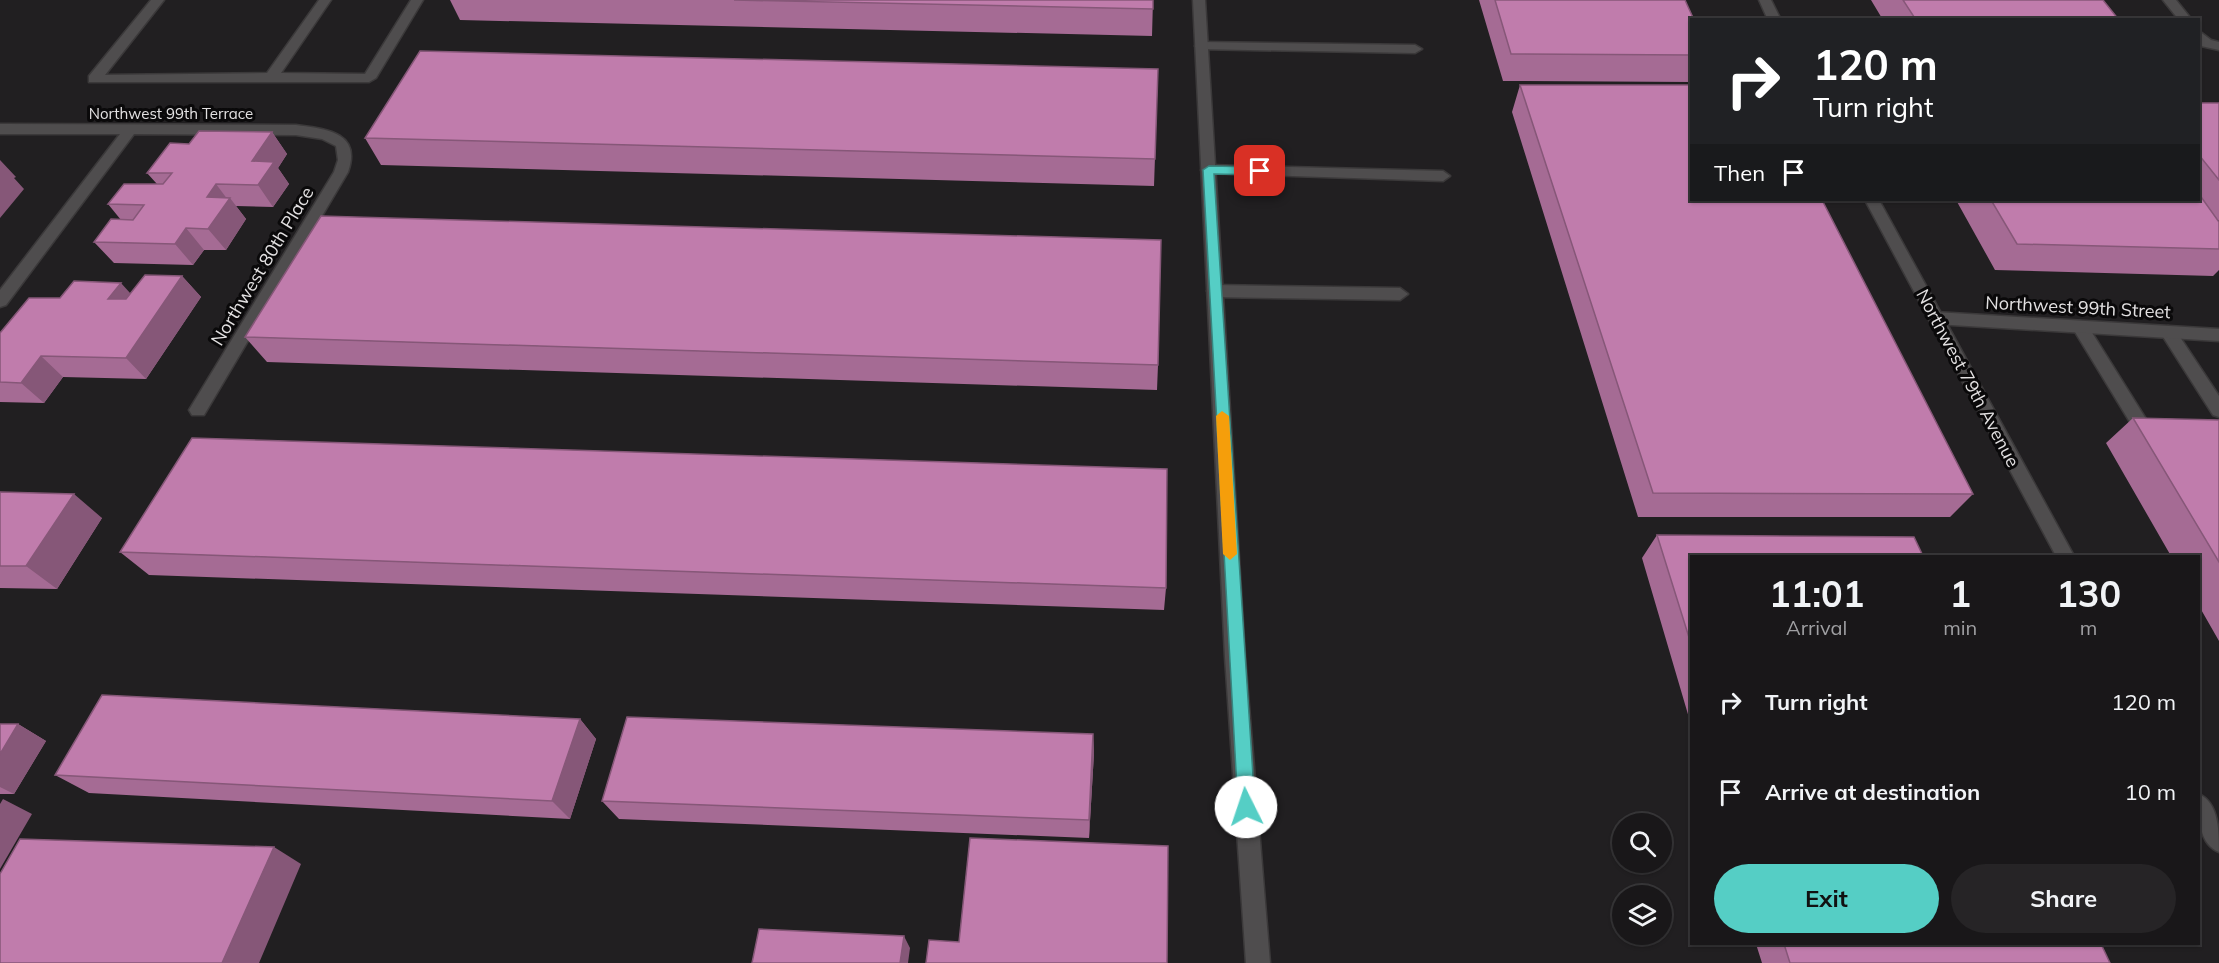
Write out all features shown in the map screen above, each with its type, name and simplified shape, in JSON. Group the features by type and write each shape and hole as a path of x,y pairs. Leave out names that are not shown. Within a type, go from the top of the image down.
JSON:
{"street":[{"path":"158,0 94,79 369,78 417,0"},
{"path":"271,77 325,0"},
{"path":"1199,0 1236,657 1258,963"},
{"path":"1765,0 1774,18"},
{"path":"2169,0 2184,18"},
{"path":"2200,36 2206,43 2219,46"},
{"path":"1202,46 1415,49"},
{"name":"Northwest 99th Terrace","path":"0,129 296,130 323,134 340,142"},
{"path":"0,301 130,130"},
{"name":"Northwest 80th Place","path":"198,410 341,172 347,155 340,142"},
{"path":"1209,170 1443,176"},
{"name":"Northwest 79th Avenue","path":"1873,201 2064,555"},
{"path":"1215,291 1400,294"},
{"name":"Northwest 99th Street","path":"1935,318 2219,335"},
{"path":"2080,327 2145,432"},
{"path":"2168,332 2219,410"},
{"path":"2200,806 2219,841"}],"building":[{"path":"734,0 1153,0 1153,9"},
{"path":"1495,0 1685,0 1693,18 1690,18 1690,55 1511,54"},
{"path":"1903,0 2103,0 2117,18 1915,18"},
{"path":"420,51 1158,69 1155,159 365,138"},
{"path":"1520,85 1690,85 1690,201 1823,201 1973,494 1653,493"},
{"path":"2200,103 2219,103 2219,180 2200,156"},
{"path":"199,131 272,132 252,161 274,162 258,185 216,184 207,197 230,198 208,229 186,228 175,244 94,242 111,219 133,220 144,205 108,204 124,184 163,184 172,173 147,173 170,143 189,144"},
{"path":"2200,195 2219,222 2219,249 2017,244 1992,201 2200,201"},
{"path":"321,216 1161,240 1158,365 245,337"},
{"path":"145,275 182,276 126,358 41,356 21,383 0,382 0,333 29,298 60,298 74,281 121,283 108,299 126,299"},
{"path":"2133,418 2219,420 2219,562"},
{"path":"192,438 1167,469 1166,588 120,552"},
{"path":"0,492 74,494 26,566 0,566"},
{"path":"1657,535 1914,537 1923,555 1690,555 1690,641"},
{"path":"102,695 580,719 552,801 55,775"},
{"path":"627,717 1093,734 1089,820 602,801"},
{"path":"0,724 18,724 0,754"},
{"path":"970,838 1168,846 1167,963 926,963 929,940 959,942"},
{"path":"20,839 274,847 222,963 0,963 0,874"},
{"path":"759,929 904,936 900,963 752,963"},
{"path":"1784,945 2101,945 2110,963 1790,963"}],"slow traffic":[{"path":"1222,416 1230,554"}],"route":[{"path":"1246,807 1209,170 1260,171"}]}
